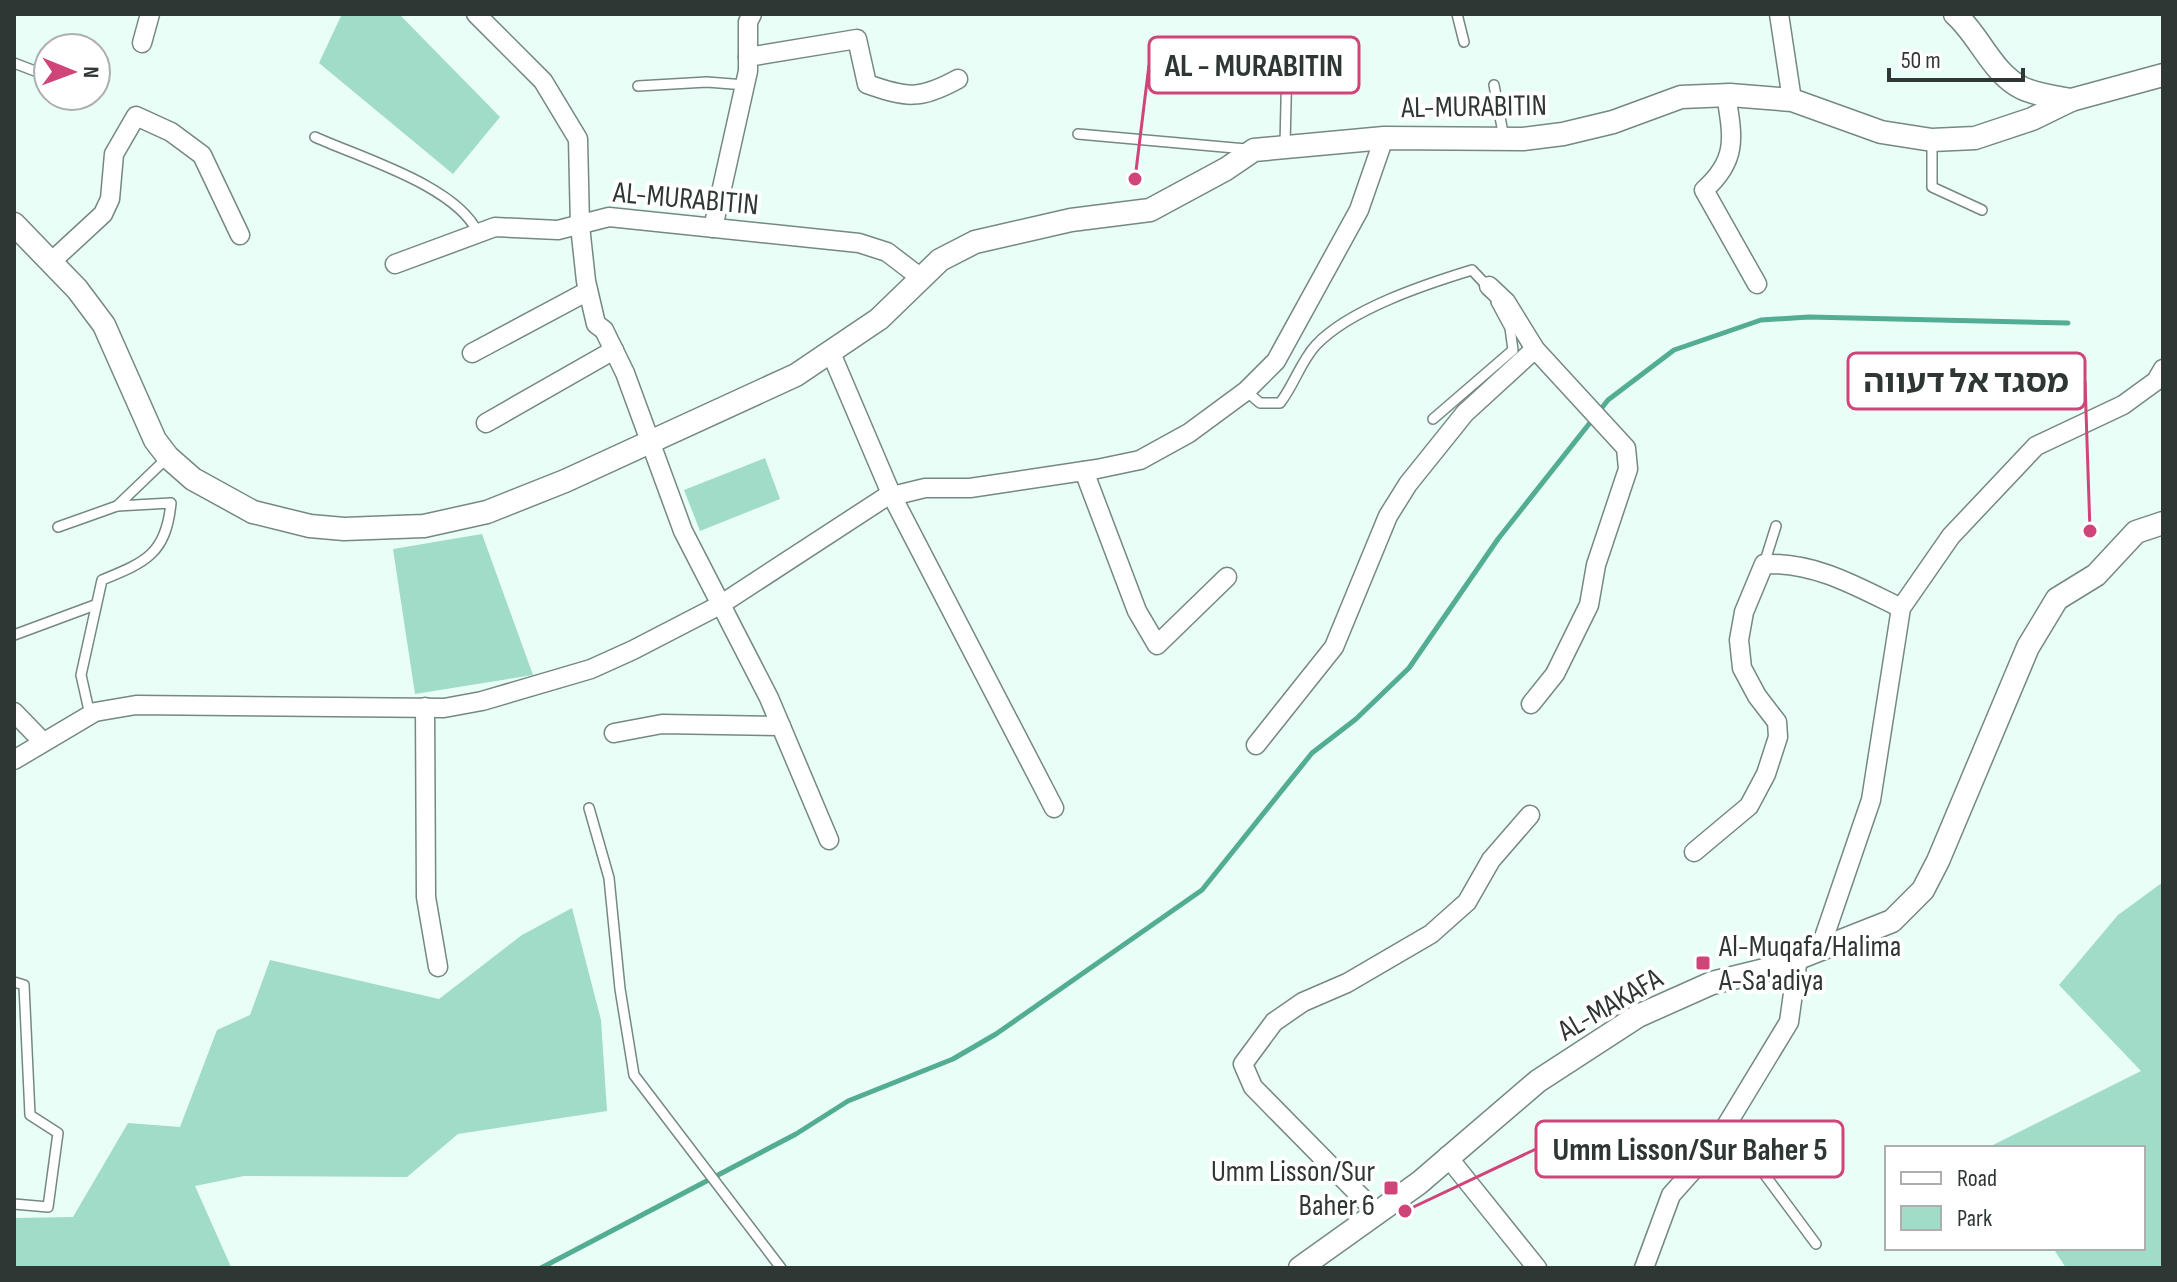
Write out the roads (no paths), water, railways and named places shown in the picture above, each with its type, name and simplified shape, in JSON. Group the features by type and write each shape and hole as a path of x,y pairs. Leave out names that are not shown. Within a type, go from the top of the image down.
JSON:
{"street":[{"path":"142,43 150,14"},
{"path":"476,14 543,81 578,139 580,226 588,291 596,324 604,330 614,350 652,442 683,531 781,726 829,840"},
{"path":"1779,14 1792,100"},
{"path":"1955,14 1967,25 1995,66 2022,88 2071,100"},
{"path":"713,228 745,85 748,57 745,17"},
{"path":"748,57 857,39 867,84 900,95 927,96 958,79"},
{"name":"AL-MURABITIN","path":"14,224 104,325 142,417 168,457 214,492 264,515 310,526 382,529 445,523 487,512 652,442 756,395 831,353 879,319 940,260 975,242 1071,220 1150,210 1226,169 1254,150 1384,138 1504,138 1563,134 1613,122 1681,97 1726,95 1792,100 1881,132 1932,140 1975,138 2032,119 2071,100 2163,75"},
{"path":"1726,95 1731,149 1727,166 1704,190 1757,284"},
{"path":"51,262 103,214 110,199 114,154 136,116 171,132 202,155 240,235"},
{"path":"14,760 90,715 136,705 425,707 482,701 591,669 720,605 806,545 892,496 925,488 970,488 1140,460 1189,433 1246,391 1276,361 1306,312 1359,210 1384,138"},
{"name":"AL-MURABITIN","path":"395,264 495,227 558,230 609,217 859,243 887,252 921,278"},
{"path":"1489,286 1506,302 1535,349 1626,448 1628,469 1596,565 1589,605 1555,674 1531,704"},
{"path":"472,353 588,291"},
{"path":"1256,745 1334,647 1388,516 1408,484 1465,413 1535,349"},
{"path":"486,423 614,350"},
{"path":"831,353 842,369 846,391 892,496 1054,808"},
{"path":"1820,949 1871,800 1901,608 1951,536 2036,446 2123,405 2156,381 2163,369"},
{"path":"1084,471 1137,611 1157,645 1227,577"},
{"name":"AL-MAKAFA","path":"1311,1265 1419,1183 1538,1081 1638,1016 1712,983 1798,958 1892,921 1923,890 2028,647 2057,599 2096,575 2136,532 2163,523"},
{"path":"1694,852 1749,806 1766,774 1778,737 1777,722 1742,668 1739,640 1744,612 1764,564 1788,563 1822,570 1901,608"},
{"path":"425,707 426,897 438,967"},
{"path":"14,712 43,742"},
{"path":"614,733 662,724 781,726"},
{"path":"1377,1213 1253,1087 1243,1064 1274,1022 1303,1002 1347,983 1431,934 1467,902 1491,860 1530,815"},
{"path":"1644,1268 1671,1195 1722,1133 1789,1022 1798,958"},
{"path":"1447,1156 1537,1268"}],"lane":[{"path":"1457,14 1464,42"},
{"path":"1285,145 1287,61"},
{"path":"638,86 707,82 745,85"},
{"path":"1494,85 1504,138"},
{"path":"1078,134 1254,150"},
{"path":"315,137 452,202 472,221 478,233"},
{"path":"1932,140 1932,187 1982,210"},
{"path":"1246,391 1260,403 1280,403 1316,345 1342,326 1432,282 1472,270 1489,286 1510,328 1513,350 1433,419"},
{"path":"117,506 168,457"},
{"path":"58,527 117,506 171,503 169,526 161,547 136,566 102,580 81,675 90,715"},
{"path":"1764,564 1776,526"},
{"path":"14,635 95,605"},
{"path":"589,808 609,878 620,989 634,1075 781,1268"},
{"path":"14,982 24,985 30,1115 58,1133 48,1207 14,1204"},
{"path":"1722,1133 1762,1171 1816,1244"}],"waterway":[{"path":"541,1268 796,1134 848,1101 953,1059 996,1034 1202,890 1312,753 1356,719 1409,668 1498,539 1608,400 1674,350 1761,320 1809,317 2068,323"}],"place":[{"name":"AL - MURABITIN","path":"1135,179"},
{"name":"מסגד אל דעווה","path":"2090,531"},
{"name":"Al-Muqafa/Halima A-Sa'adiya","path":"1703,963"},
{"name":"Umm Lisson/Sur Baher 6","path":"1391,1188"},
{"name":"Umm Lisson/Sur Baher 5","path":"1405,1211"}]}
